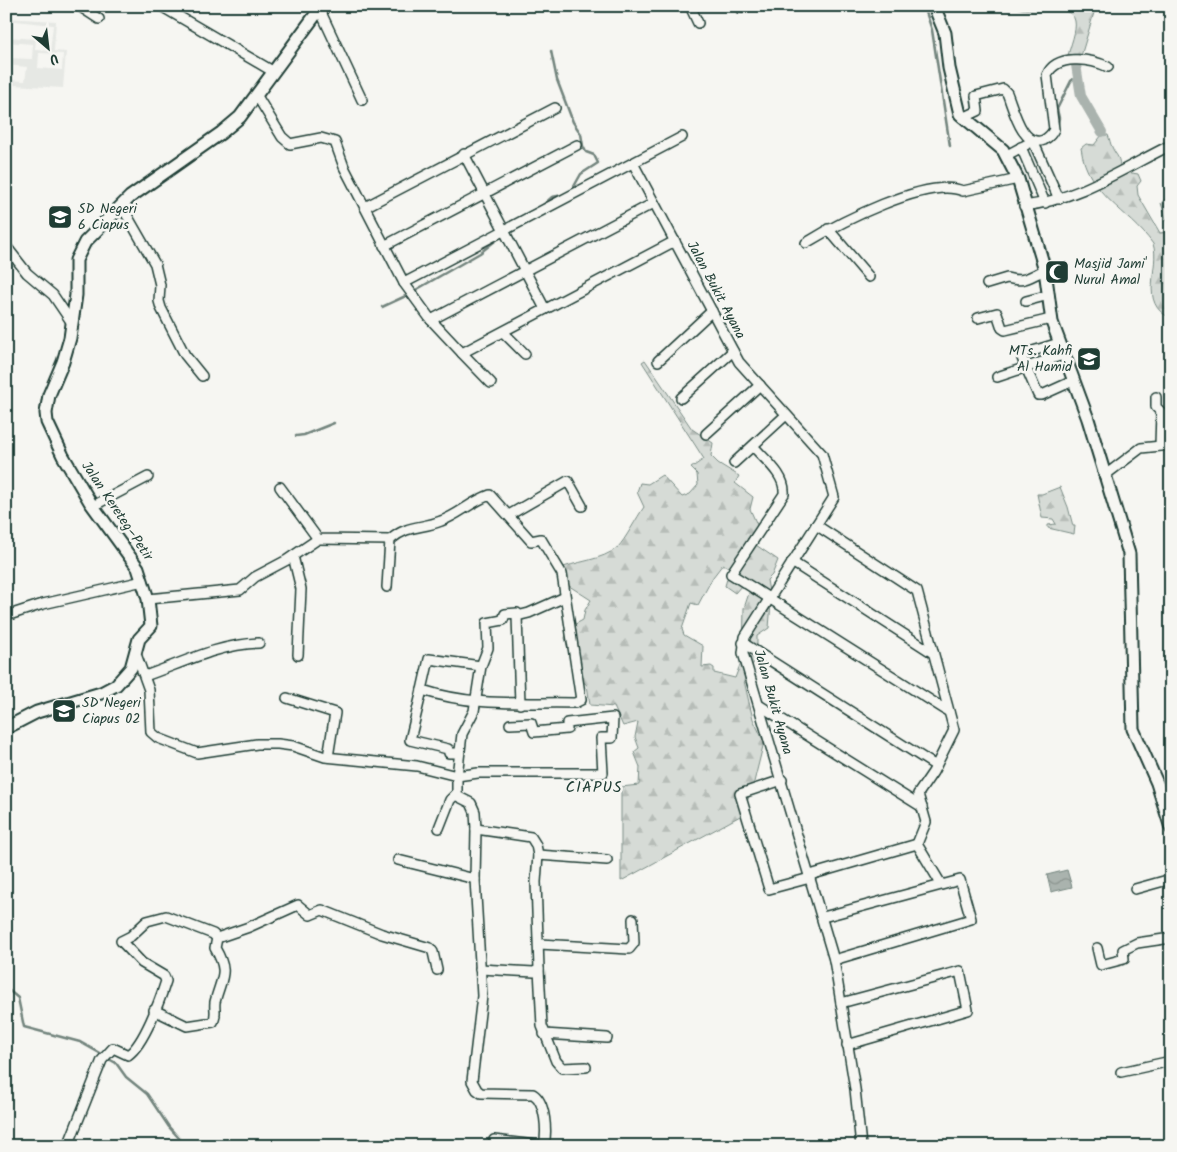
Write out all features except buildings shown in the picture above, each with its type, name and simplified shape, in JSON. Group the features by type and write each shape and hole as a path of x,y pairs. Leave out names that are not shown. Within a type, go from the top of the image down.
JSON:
{"street":[{"path":"79,6 100,19"},
{"path":"160,6 274,72"},
{"path":"690,6 698,23"},
{"path":"934,6 945,34 956,107 963,118 1007,154 1018,179 1024,206 1045,270 1052,319 1059,343 1088,419 1130,561 1133,729 1157,783 1171,828"},
{"path":"320,7 362,100"},
{"name":"Jalan Kereteg–Petir","path":"6,728 37,712 110,688 127,673 136,654 139,639 151,626 144,581 134,560 93,506 52,435 46,413 49,395 67,350 72,323 79,252 121,205 142,187 232,125 257,96 320,7"},
{"path":"1007,154 1033,141 1046,138 1054,129 1047,75 1050,68 1061,61 1071,60 1090,62 1108,67"},
{"path":"963,118 978,111 976,96 1003,89 1007,92 1023,133 1033,141 1059,199"},
{"path":"257,96 282,137 290,144 321,138 336,142 341,159 364,207 404,283 431,320 491,383"},
{"path":"364,207 555,108"},
{"path":"404,283 682,137"},
{"path":"384,246 577,145"},
{"path":"1024,206 1059,199 1171,146"},
{"path":"1021,147 1045,203"},
{"path":"464,154 545,309"},
{"name":"Jalan Bukit Ayana","path":"633,163 739,362 822,454 834,497 769,598 743,643 744,653 823,917 834,960 848,1045 861,1146"},
{"path":"806,243 828,229 872,209 923,192 954,188 963,192 1018,179"},
{"path":"431,320 654,202"},
{"path":"121,205 155,264 160,285 159,300 161,308 185,355 202,376"},
{"path":"828,229 869,277"},
{"name":"Jalan Bukit Ayana","path":"462,353 675,241"},
{"path":"6,246 27,273 53,295 72,323"},
{"path":"987,284 1007,278 1014,282 1022,281 1045,270"},
{"path":"1026,301 1049,295"},
{"path":"658,361 712,311"},
{"path":"978,318 997,313 1002,328 1005,330 1052,319"},
{"path":"503,332 525,354"},
{"path":"1059,343 1023,354 1022,358 1035,389 1040,395 1073,381"},
{"path":"681,398 733,351"},
{"path":"997,377 1063,355"},
{"path":"706,434 760,385"},
{"path":"1156,397 1156,407 1161,412 1160,445"},
{"path":"734,463 786,415"},
{"path":"1104,476 1141,448 1171,445"},
{"path":"753,446 780,477 785,487 784,494 732,574 949,712"},
{"path":"93,506 148,477"},
{"path":"510,516 568,481 582,506"},
{"path":"280,487 318,539"},
{"path":"148,600 240,590 255,577 318,539 390,540 413,526 441,521 477,499 490,495 531,541 542,540 562,574 580,700 576,703 520,704 476,702 447,698 422,690"},
{"path":"816,526 917,591 954,730 936,766 918,794 926,822 917,844"},
{"path":"387,587 390,540"},
{"path":"292,556 301,590 298,655"},
{"path":"792,562 934,653"},
{"path":"6,616 43,604 144,581"},
{"path":"517,616 529,613 565,597"},
{"path":"494,1140 544,1146 546,1135 542,1107 537,1096 533,1094 481,1093 474,1087 473,1070 482,996 475,879 476,829 475,812 471,803 459,797 457,793 458,753 462,734 476,702 481,666 489,645 487,623 504,620 505,614 517,613 520,704"},
{"path":"145,676 208,651 237,644 259,643"},
{"path":"743,643 936,766"},
{"path":"136,654 149,690 151,732 158,738 181,749 202,753 257,744 278,744 293,746 328,757 417,766 457,776 478,773 603,773 601,738 612,738 613,718 567,723 567,729 546,732 534,732 531,723 510,724"},
{"path":"458,753 449,753 448,749 410,740 429,658 481,666"},
{"path":"287,698 335,713 328,757"},
{"path":"759,705 922,807"},
{"path":"782,780 740,794 769,889 917,844"},
{"path":"439,828 448,802 457,793"},
{"path":"476,829 531,837 536,845 538,855 536,882 539,969 541,1016 544,1034 559,1066 586,1067"},
{"path":"917,844 941,884"},
{"path":"538,855 606,860"},
{"path":"398,860 475,879"},
{"path":"1135,889 1171,879"},
{"path":"823,917 960,880 971,920 834,960"},
{"path":"217,938 249,927 300,904 310,914 322,910 382,934 430,948 433,952 437,970"},
{"path":"68,1146 102,1060 114,1048 126,1055 130,1053 154,1010 166,978 138,959 121,941 131,936 147,921 166,916 213,934 217,938"},
{"path":"539,944 629,949 634,943 633,919"},
{"path":"154,1010 187,1026 214,1022 216,1015 215,1002 223,980 221,957 215,948 217,938"},
{"path":"1096,948 1101,965 1124,959 1124,950 1130,945 1171,938"},
{"path":"480,969 534,972 539,969"},
{"path":"841,1002 960,972 968,1010 848,1045"},
{"path":"544,1034 607,1038"},
{"path":"1121,1072 1171,1061"}],"shaded area":[{"path":"6,18 56,21 54,51 66,52 63,88 13,85 6,182 6,121 9,80 25,81 27,67 6,65 6,58 32,59 33,44 6,42 6,37 36,39 35,50 50,51 53,25 6,20","holes":["39,53 63,54 62,70 38,68"]}],"green space":[{"path":"1014,6 1096,6 1081,56 1068,56 1075,29 1075,21 1072,15 1066,11 1029,10"},
{"path":"1102,135 1108,135 1120,166 1126,172 1138,174 1141,181 1137,186 1138,195 1160,233 1166,232 1169,228 1161,203 1167,197 1171,200 1171,318 1161,312 1155,304 1152,294 1155,253 1153,244 1100,190 1091,178 1085,164 1081,148 1086,144 1094,145"},
{"path":"645,360 692,429 713,443 711,456 718,463 739,476 735,483 753,497 750,509 758,527 747,539 778,560 772,575 767,580 771,603 769,628 757,636 757,656 744,681 753,719 764,742 753,786 742,815 621,881 621,787 639,785 640,767 634,752 639,748 635,737 638,722 623,726 614,707 590,705 587,685 576,676 565,638 568,628 583,620 585,610 591,600 563,582 556,570 596,558 612,552 618,547 644,507 637,492 640,483 648,484 662,475 682,497 690,494 698,485 697,474 691,468 704,459 642,362","holes":["723,564 730,568 725,586 735,593 742,585 751,587 744,608 743,657 735,678 714,673 714,668 711,666 702,667 703,646 684,635 682,629 691,603 698,605 713,577"]},
{"path":"1060,487 1073,526 1075,526 1074,534 1048,528 1048,525 1056,524 1053,519 1042,518 1037,494"}],"water":[{"path":"1067,870 1072,887 1051,892 1047,875"}],"waterway":[{"path":"924,6 932,30 950,146"},
{"path":"551,51 557,80 573,122 581,134 583,146 586,152 594,155 598,163 581,174 572,190"},
{"path":"1076,65 1081,96 1102,132"},
{"path":"1057,130 1059,118 1057,109 1071,81 1077,76"},
{"path":"542,206 552,197 563,195"},
{"path":"414,291 480,253 500,237"},
{"path":"382,307 410,294"},
{"path":"296,436 304,435 334,423"},
{"path":"6,988 18,998 24,1027 80,1042 103,1055"},
{"path":"107,1058 116,1063 126,1077 147,1094 169,1127 186,1146"}],"place":[{"name":"SD Negeri 6 Ciapus","path":"60,217"},
{"name":"Masjid Jami' Nurul Amal","path":"1057,272"},
{"name":"MTs. Kahfi Al Hamid","path":"1089,359"},
{"name":"SD Negeri Ciapus 02","path":"64,711"}],"district":[{"name":"CIAPUS","path":"594,787"}]}
